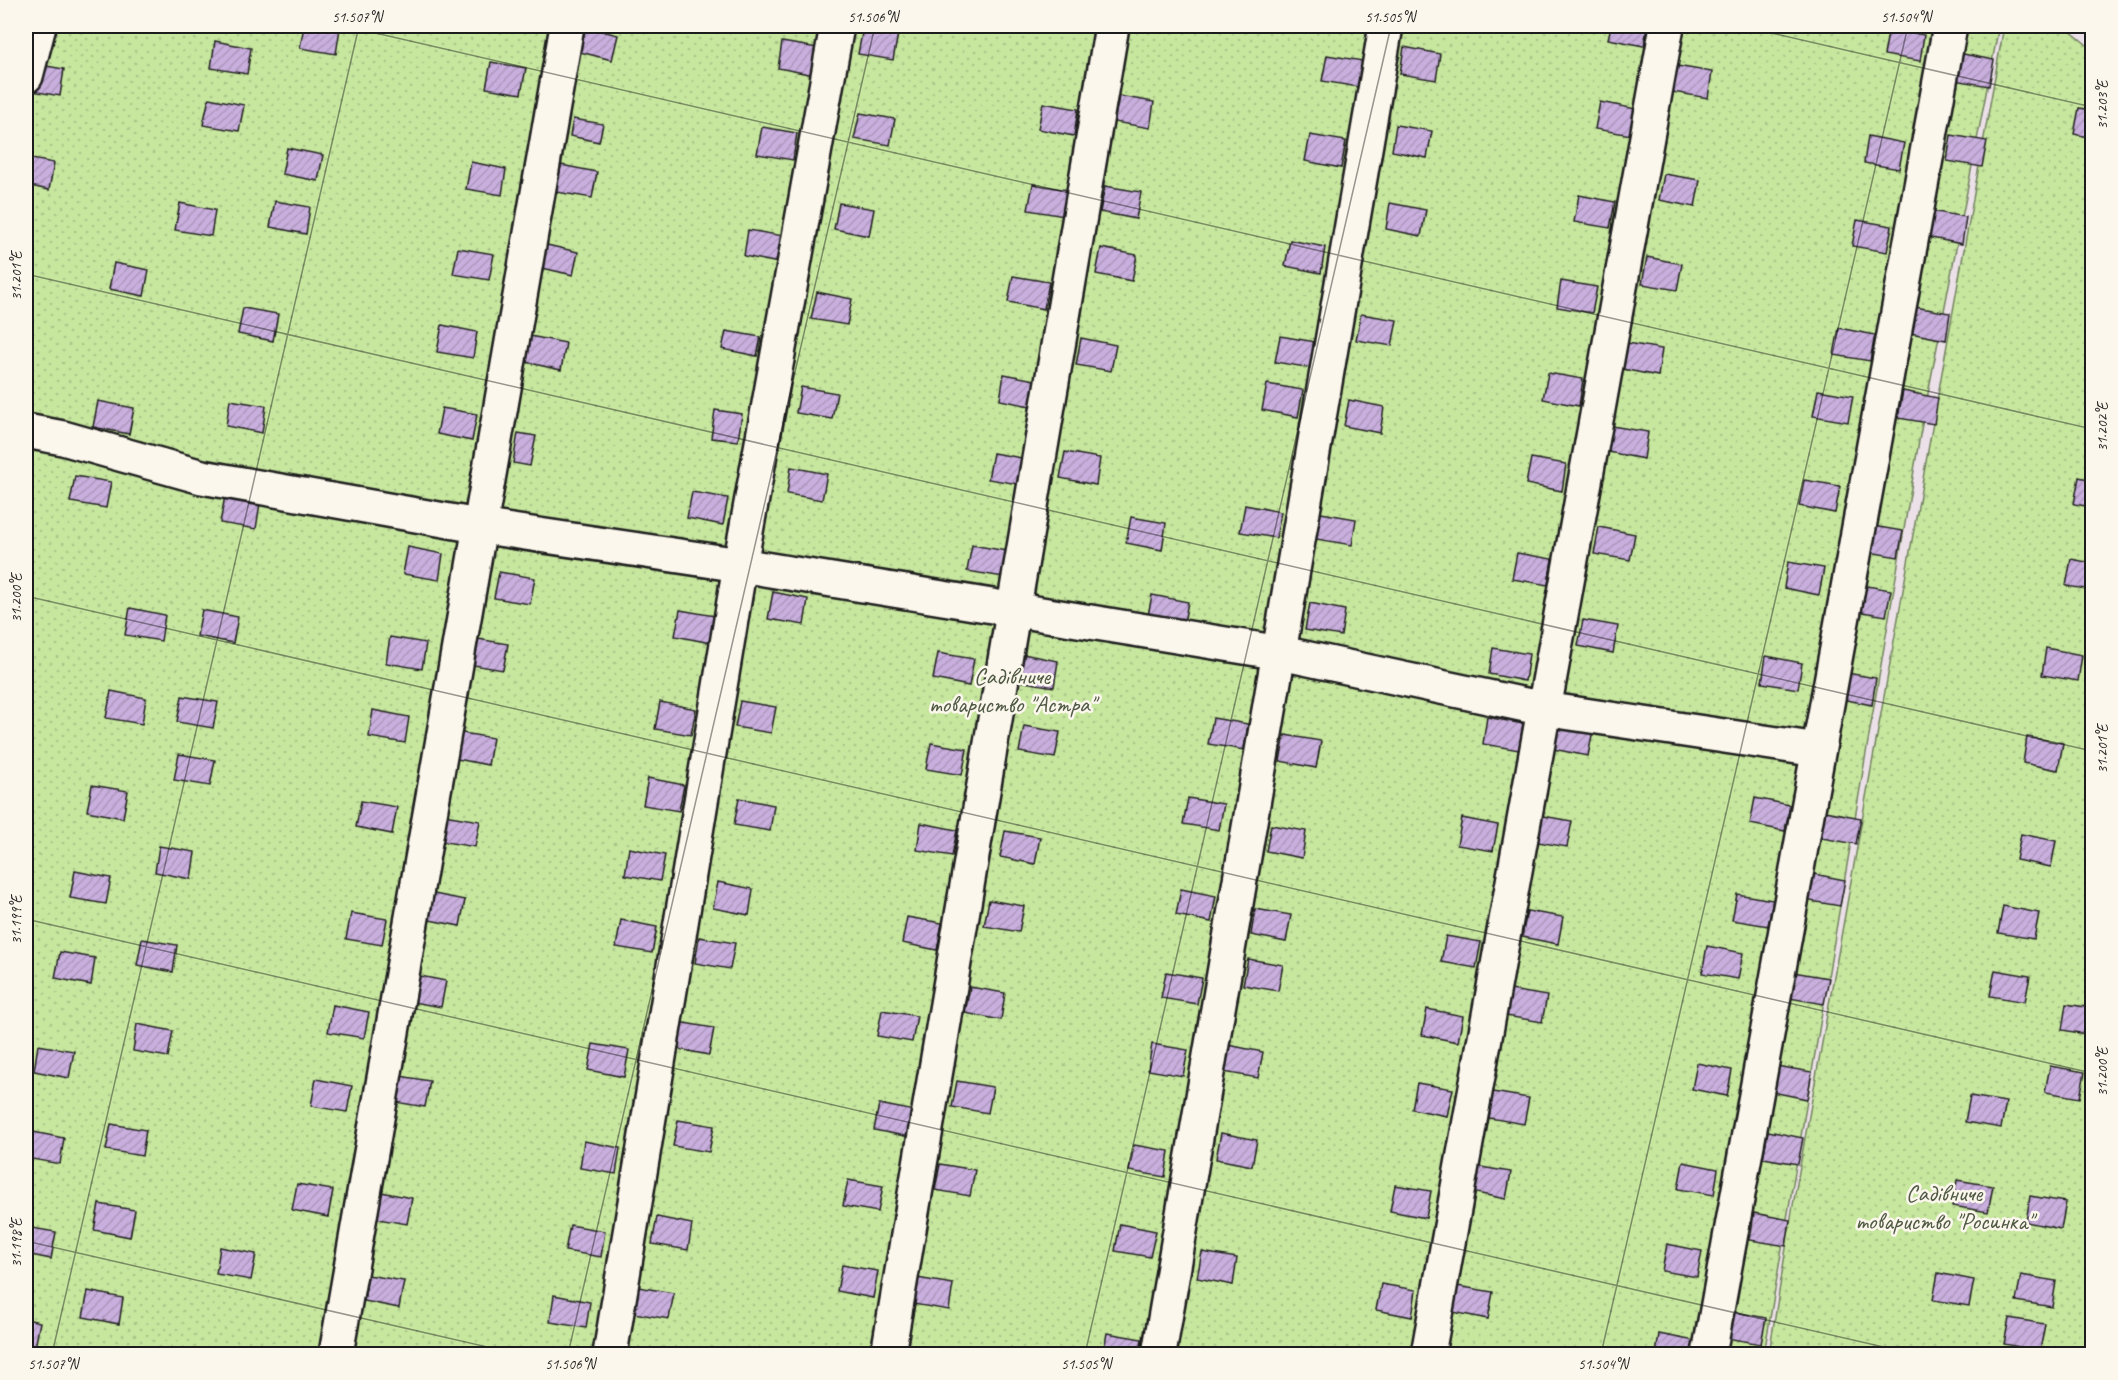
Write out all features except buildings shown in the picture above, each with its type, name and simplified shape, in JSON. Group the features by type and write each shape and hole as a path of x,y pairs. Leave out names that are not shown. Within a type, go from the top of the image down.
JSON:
{"street":[{"path":"26,76 39,26"},
{"path":"336,1354 478,526 567,26"},
{"path":"610,1354 740,565 837,26"},
{"path":"888,1354 1112,26"},
{"path":"1159,1354 1281,653 1386,26"},
{"path":"1428,1354 1667,26"},
{"path":"1709,1354 1950,26"},
{"path":"26,431 63,438 202,477 478,526 740,565 1281,653 1544,709 1818,750"}],"green space":[{"name":"Садівниче товариство \"Астра\"","path":"26,26 1999,26 1920,435 1764,1354 26,1354"},
{"name":"Садівниче товариство \"Росинка\"","path":"2004,26 2064,26 2092,49 2092,1354 1769,1354 1792,1211"}]}
